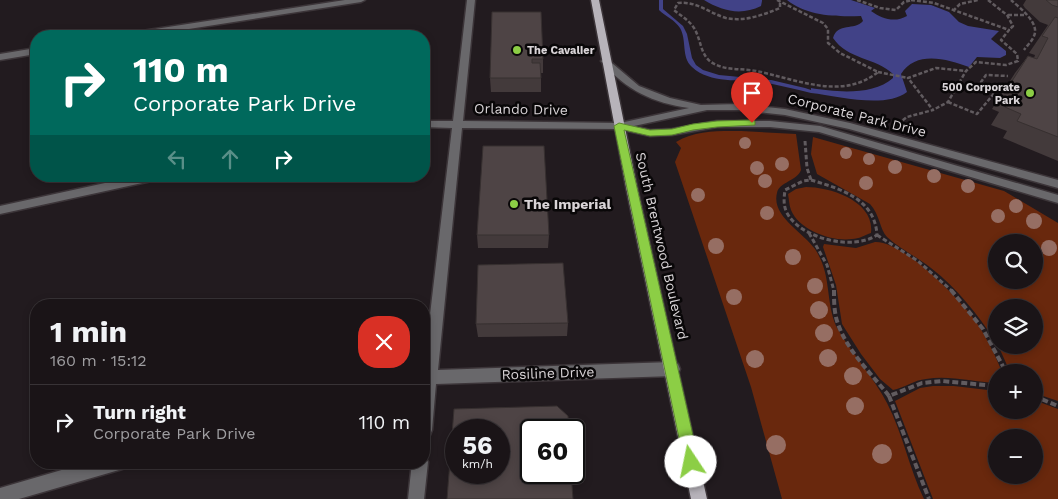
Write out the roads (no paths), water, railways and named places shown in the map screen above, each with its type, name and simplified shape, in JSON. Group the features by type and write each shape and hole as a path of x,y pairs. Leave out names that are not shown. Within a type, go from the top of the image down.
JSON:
{"main road":[{"name":"South Brentwood Boulevard","path":"594,0 699,499"}],"street":[{"path":"168,30 360,0"},
{"path":"430,353 471,0"},
{"path":"0,57 30,52"},
{"path":"606,61 619,78 630,86 673,103 707,108"},
{"name":"Corporate Park Drive","path":"619,126 707,108 740,107 812,117 850,126 1058,184"},
{"name":"Orlando Drive","path":"430,124 619,126"},
{"name":"Corporate Park Drive","path":"619,126 650,133 672,132 717,124 770,124 805,127 1055,200"},
{"path":"0,210 128,182"},
{"name":"Rosiline Drive","path":"430,378 673,370"},
{"path":"0,496 94,469"},
{"path":"416,499 419,469"}],"waterway":[{"path":"661,0 661,9 683,29 689,58 694,66 701,71 719,77 765,81 811,91"}],"place":[{"name":"The Cavalier","path":"517,50"},
{"name":"500 Corporate Park","path":"1030,93"},
{"name":"The Imperial","path":"514,204"}]}
